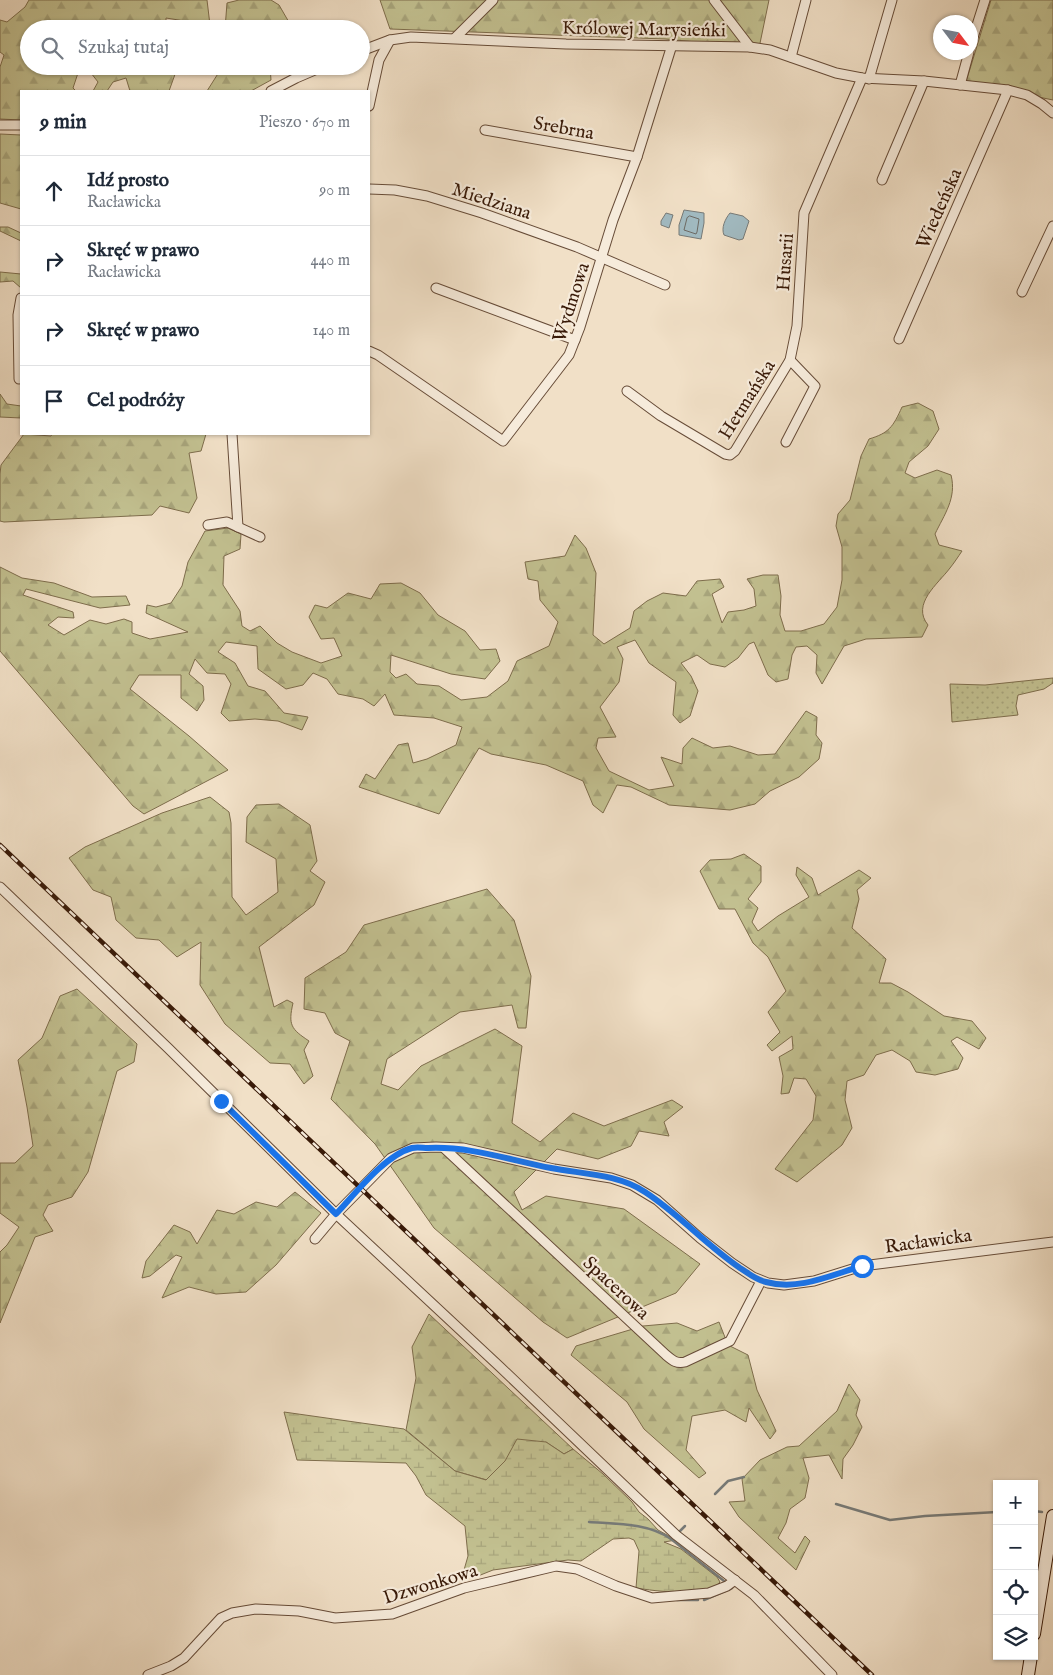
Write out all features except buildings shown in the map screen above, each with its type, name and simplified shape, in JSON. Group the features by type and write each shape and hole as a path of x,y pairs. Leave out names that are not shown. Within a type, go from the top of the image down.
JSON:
{"main road":[{"path":"1037,1615 1053,1516"},
{"path":"1028,1675 1030,1660"}],"street":[{"path":"455,38 493,0"},
{"path":"714,0 750,47"},
{"path":"791,57 806,0"},
{"name":"Husarii","path":"790,360 797,326 804,213 866,79 892,0"},
{"path":"978,20 984,0"},
{"name":"Królowej Marysieńki","path":"370,48 390,40 411,37 566,44 750,47 770,50 836,73 866,79 924,81 1008,90 1027,95 1053,113"},
{"path":"370,101 379,60 390,40"},
{"name":"Wydmowa","path":"370,351 378,355 503,441 569,355 580,327 613,220 637,157 672,45"},
{"path":"960,84 967,60"},
{"path":"273,90 303,75"},
{"path":"882,180 924,81"},
{"name":"Wiedeńska","path":"899,339 1008,90"},
{"path":"0,125 20,125"},
{"name":"Srebrna","path":"485,130 637,157"},
{"name":"Miedziana","path":"370,189 396,190 427,196 536,231 602,257 665,285"},
{"path":"1022,292 1053,226"},
{"path":"436,288 574,340"},
{"path":"19,378 18,316 20,304"},
{"path":"786,442 815,386 790,360"},
{"name":"Hetmańska","path":"628,391 661,416 725,454 730,454 735,451 790,360"},
{"path":"232,435 238,526"},
{"path":"208,525 227,522 260,537"},
{"path":"0,887 168,1048 336,1214 660,1520 704,1558 765,1605 832,1675"},
{"name":"Racławicka","path":"316,1239 336,1214 391,1158 412,1148 463,1148 554,1169 611,1178 632,1185 657,1200 732,1263 761,1281 784,1285 814,1281 862,1266 1053,1242"},
{"name":"Spacerowa","path":"444,1148 675,1362 685,1362 730,1341 761,1281"},
{"name":"Dzwonkowa","path":"148,1675 178,1662 194,1649 221,1618 232,1613 256,1610 299,1610 335,1618 392,1614 464,1588 556,1566 578,1569 616,1586 652,1598 701,1595 721,1588 735,1580"}],"green space":[{"path":"29,0 207,0 209,20 166,18 166,20 20,20 20,75 77,75 73,88 75,90 20,90 20,120 0,119 0,67 4,55 0,52 0,20 7,22 25,7"},
{"path":"239,0 271,0 279,5 288,20 226,20 227,3"},
{"path":"380,0 769,0 759,48 665,39 390,29"},
{"path":"991,0 1053,0 1053,100 966,82 973,60 978,60 978,43"},
{"path":"93,75 175,75 169,90 130,90 126,78 113,82 108,90 94,90 98,82"},
{"path":"217,75 271,75 271,80 253,90 208,90"},
{"path":"0,134 20,135 20,209 0,203"},
{"path":"0,227 8,227 20,233 20,241 0,231"},
{"path":"0,272 20,274 20,287 13,281 0,282"},
{"path":"0,394 7,404 20,406 20,418 0,417"},
{"path":"918,403 933,411 939,429 928,446 909,462 905,473 915,478 937,470 951,475 951,499 935,534 939,545 962,551 924,602 924,617 928,625 922,637 866,639 844,646 822,684 816,673 817,655 807,646 796,647 792,655 788,679 776,682 768,675 754,642 749,644 738,658 725,667 710,664 697,655 681,663 691,676 698,691 690,716 680,723 673,715 676,682 649,663 635,640 617,647 623,659 619,682 600,707 616,737 598,738 596,748 609,771 649,790 674,786 661,757 682,764 683,748 692,738 713,748 730,746 758,755 775,754 806,711 817,717 816,735 822,743 819,759 799,777 770,791 755,804 730,810 669,805 631,787 617,785 603,813 593,805 583,781 546,765 491,754 479,748 439,814 359,787 366,774 375,779 398,745 408,743 413,763 427,759 456,745 462,727 434,718 394,715 385,694 374,706 363,699 338,694 327,679 313,673 303,685 286,689 258,669 257,646 226,642 218,652 235,663 248,686 265,691 284,713 308,717 302,730 278,721 255,719 229,721 221,713 231,684 225,674 207,673 195,659 189,674 203,686 204,700 197,711 181,698 181,675 139,675 130,689 228,770 144,814 133,806 0,651 0,567 22,578 54,583 92,597 126,596 130,605 100,608 26,589 23,595 73,612 74,618 58,617 48,625 64,635 90,620 106,624 124,619 132,622 132,633 150,639 188,632 146,613 147,605 156,607 171,603 182,586 188,562 205,531 228,528 241,534 240,549 224,556 223,585 240,611 242,626 250,631 260,626 277,643 292,652 321,663 342,656 334,638 321,639 309,617 315,605 327,608 348,593 371,599 380,584 401,583 420,593 438,615 465,631 480,650 496,649 500,661 485,679 451,674 391,655 390,672 396,678 406,674 417,684 439,686 461,700 487,697 508,681 517,661 549,646 558,622 540,600 538,581 528,579 525,562 565,556 575,535 586,548 596,573 593,635 604,644 630,628 634,611 647,601 663,593 686,596 697,581 720,579 724,587 712,594 722,623 728,612 756,606 754,589 747,579 763,575 778,575 781,596 780,615 785,631 801,631 824,624 837,607 842,580 842,547 836,526 838,514 850,500 861,456 869,439 886,432 896,420 902,407"},
{"path":"23,435 206,435 201,451 189,453 197,498 189,513 160,506 152,515 0,521 1,465"},
{"path":"1053,678 1053,683 1044,689 1018,695 1016,706 1018,715 952,722 950,684 985,685"},
{"path":"210,797 229,812 231,823 232,897 246,915 278,892 276,859 246,842 247,817 256,805 279,804 310,825 317,861 310,871 325,882 314,905 259,947 274,1007 287,1000 293,1003 292,1026 309,1041 304,1050 313,1076 304,1084 290,1064 270,1063 225,1024 200,985 201,942 177,957 159,940 136,938 116,920 111,897 93,890 69,858 85,847 162,813"},
{"path":"744,854 761,866 761,882 748,899 758,908 752,922 758,931 809,897 796,875 797,867 812,878 818,895 859,870 871,878 857,890 859,899 852,928 886,959 879,983 891,983 944,1016 972,1021 986,1038 979,1049 957,1037 951,1041 963,1058 958,1069 935,1075 916,1072 910,1061 892,1050 876,1055 864,1075 847,1081 845,1100 852,1128 842,1145 797,1182 775,1169 813,1120 816,1096 806,1079 794,1078 789,1093 781,1094 783,1076 779,1057 793,1049 792,1036 772,1051 767,1045 780,1032 768,1012 786,991 768,957 753,943 735,909 719,909 700,871 710,860 731,859"},
{"path":"487,889 514,920 531,976 526,1028 518,1028 512,1005 460,1012 387,1059 381,1084 398,1090 421,1066 495,1029 522,1046 512,1123 540,1142 573,1113 604,1126 672,1100 683,1107 664,1122 669,1136 639,1131 631,1146 598,1159 557,1149 514,1192 522,1210 546,1196 624,1209 700,1264 676,1293 567,1338 543,1322 434,1228 375,1144 331,1099 350,1041 335,1033 325,1013 304,1009 305,978 346,952 364,925"},
{"path":"77,989 137,1044 134,1062 117,1071 88,1172 72,1197 48,1205 43,1215 53,1231 35,1237 0,1323 0,1252 19,1227 0,1213 0,1163 15,1163 33,1146 18,1060 42,1038 60,996"},
{"path":"295,1192 321,1213 276,1265 246,1292 216,1294 189,1287 162,1298 182,1257 176,1255 150,1276 142,1278 146,1261 174,1225 190,1232 197,1244 217,1210 234,1214 256,1202 277,1207"},
{"path":"429,1314 573,1449 564,1454 546,1442 505,1461 487,1480 455,1471 406,1430 416,1378 412,1347"},
{"path":"719,1322 728,1345 748,1355 757,1390 776,1431 770,1439 749,1408 746,1422 725,1410 692,1416 686,1450 706,1473 699,1478 644,1429 627,1402 571,1355 576,1346 643,1326 677,1323 697,1331"},
{"path":"849,1384 860,1400 856,1415 862,1427 843,1459 842,1479 829,1455 803,1458 809,1478 805,1498 790,1509 786,1523 778,1538 795,1553 805,1536 810,1541 796,1570 739,1517 729,1502 745,1501 742,1479 760,1460 787,1447 799,1446 837,1411"},
{"path":"284,1412 404,1429 455,1471 486,1480 505,1461 517,1439 546,1442 564,1454 573,1449 603,1474 658,1530 676,1540 664,1542 681,1549 717,1577 720,1582 714,1587 693,1592 667,1592 636,1588 639,1551 634,1540 629,1538 613,1539 581,1561 568,1560 493,1570 478,1576 468,1574 464,1570 468,1556 465,1526 426,1495 416,1476 406,1463 297,1460"}],"water":[{"path":"684,210 704,213 701,239 679,235 679,225"},
{"path":"666,213 673,215 669,228 661,225 661,221"},
{"path":"730,213 743,216 749,221 743,239 739,240 724,235 724,224"}],"waterway":[{"path":"715,1494 728,1481 744,1477"},
{"path":"836,1504 890,1520 993,1512"},
{"path":"1038,1512 1042,1512"},
{"path":"589,1522 642,1527 671,1539 673,1538"},
{"path":"679,1532 685,1526"},
{"path":"671,1539 724,1581"},
{"path":"704,1600 732,1588"},
{"path":"677,1600 698,1600"}],"railway":[{"path":"0,845 872,1675"}],"route":[{"path":"221,1101 336,1214 391,1158 412,1148 463,1148 554,1169 611,1178 632,1185 657,1200 732,1263 761,1281 784,1285 796,1284 814,1281 862,1266"}]}
